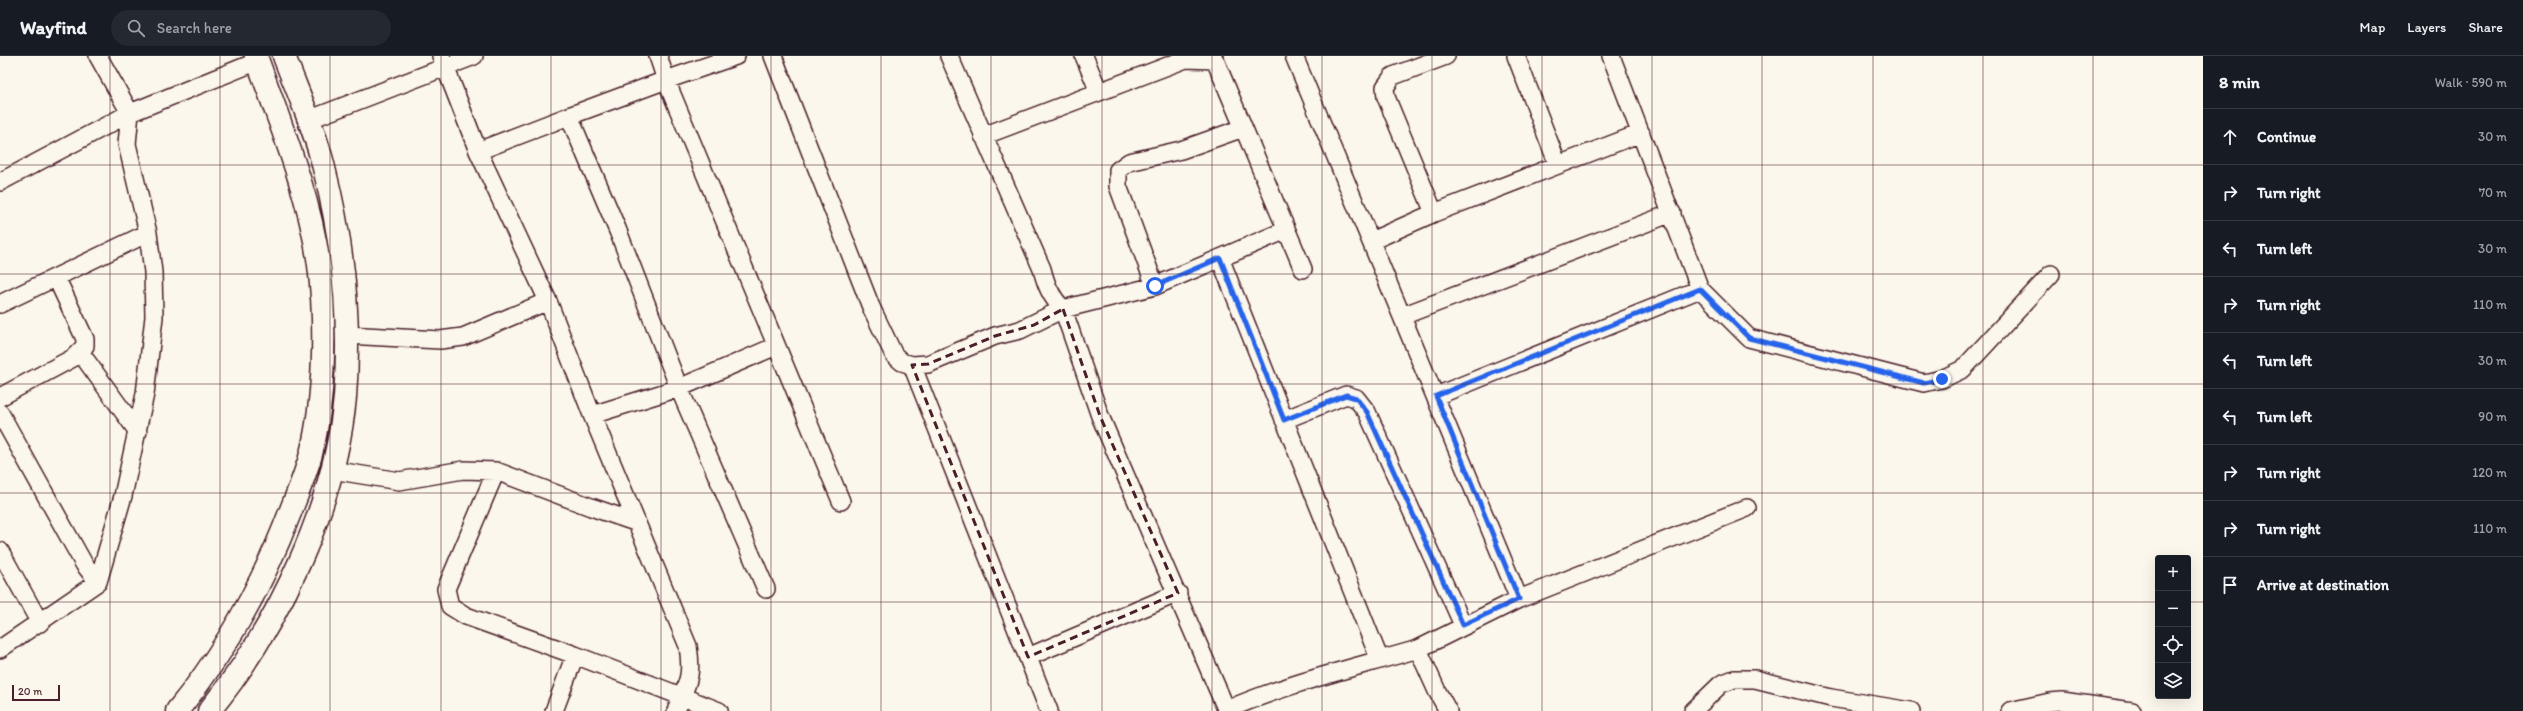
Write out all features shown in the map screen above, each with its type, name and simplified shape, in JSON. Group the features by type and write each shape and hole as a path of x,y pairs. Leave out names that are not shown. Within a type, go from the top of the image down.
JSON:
{"main road":[{"path":"209,711 224,693 269,622 306,550 332,470 345,397 346,335 343,265 324,167 284,56"},
{"path":"176,711 202,679 248,609 279,542 311,454 320,392 322,332 319,264 298,169 257,58"},
{"path":"312,236 336,232"},
{"path":"202,679 224,693"}],"street":[{"path":"0,649 98,582 138,432 145,394 154,317 153,272 148,233 127,144 130,113 98,56"},
{"path":"308,120 443,62 474,56"},
{"path":"658,56 666,80 724,215 776,346 841,501"},
{"path":"478,151 666,80 736,56"},
{"path":"773,56 871,307 894,355 902,362 912,365 928,364 995,336 1020,330 1063,309 1155,286 1286,230"},
{"path":"949,56 1042,269 1045,284 1053,299 1063,309 1100,416 1178,593 1227,710 1255,698 1379,658 1418,649 1463,625 1519,599 1747,508"},
{"path":"1084,56 1099,92"},
{"path":"1294,56 1519,599"},
{"path":"1434,213 1386,98 1385,87 1393,76 1446,56"},
{"path":"1516,56 1558,165"},
{"path":"1611,56 1700,289 1749,338 1924,383 1942,379 1963,368 2051,274"},
{"path":"983,136 1099,92 1184,57 1220,58 1243,128 1302,269"},
{"path":"0,182 130,113 257,58"},
{"path":"443,62 478,151 548,301 635,522 688,646 692,667 689,683 682,695 676,711"},
{"path":"569,116 618,231 679,388 766,589"},
{"path":"1155,286 1118,186 1118,170 1129,162 1181,150 1243,128"},
{"path":"1370,241 1434,213 1640,133"},
{"path":"1402,316 1672,213"},
{"path":"0,304 148,233"},
{"path":"1220,258 1379,658"},
{"path":"0,397 46,374 80,352 85,346 85,339 56,277"},
{"path":"1436,396 1700,289"},
{"path":"346,335 440,340 462,337 548,301"},
{"path":"592,416 679,388 776,346"},
{"path":"80,352 138,432"},
{"path":"912,365 1049,711"},
{"path":"1284,420 1346,395 1356,398 1367,412 1463,625"},
{"path":"0,413 84,564 98,582"},
{"path":"332,470 399,481 463,470 496,471 591,508 635,522"},
{"path":"496,471 446,589 450,606 466,616 682,695 719,711"},
{"path":"2,560 40,623"},
{"path":"1028,657 1178,593"},
{"path":"1418,649 1448,711"},
{"path":"554,711 575,655"},
{"path":"1693,711 1721,684 1734,679 1755,679 1831,698 1902,710"},
{"path":"2010,711 2050,702 2062,701 2132,711"}],"highlighted area":[{"path":"1063,309 1100,416 1178,593 1028,657 912,365 928,364 995,336 1034,325"}],"route":[{"path":"1155,286 1220,258 1284,420 1346,395 1356,398 1367,412 1463,625 1519,599 1436,396 1700,289 1749,338 1924,383 1942,379"}]}
